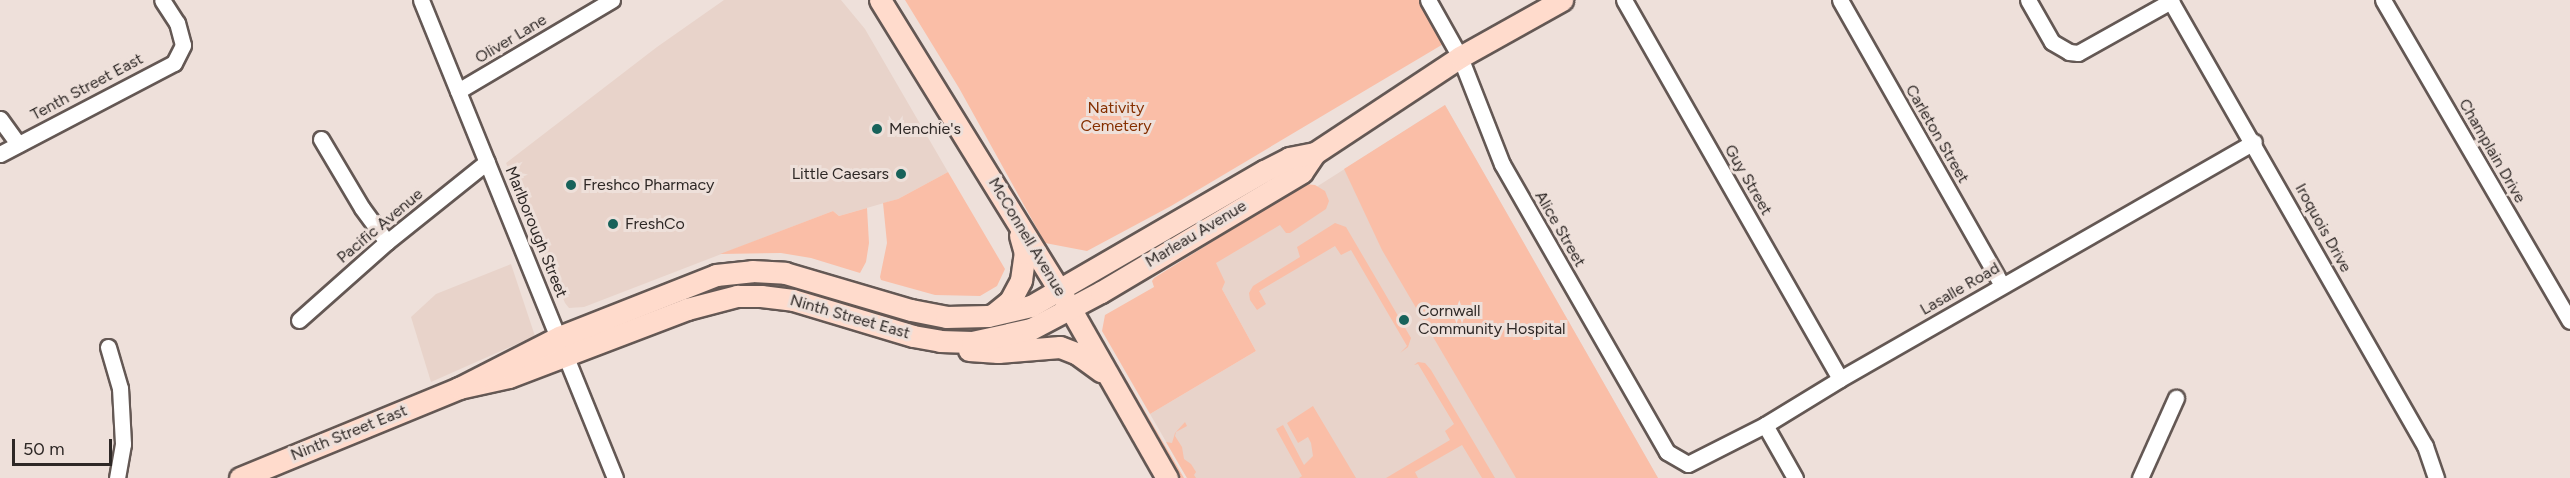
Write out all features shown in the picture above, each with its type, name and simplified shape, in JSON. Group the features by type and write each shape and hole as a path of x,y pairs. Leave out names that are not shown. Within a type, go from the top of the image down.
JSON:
{"main road":[{"name":"McConnell Avenue","path":"880,0 1070,308 1105,374 1166,478"},
{"name":"Marleau Avenue","path":"1070,308 1302,172 1315,153 1460,57 1562,0"},
{"name":"Marleau Avenue","path":"1059,290 1264,171 1289,158 1315,153"},
{"path":"991,316 1014,295 1023,271 1024,247 1012,216"},
{"name":"Ninth Street East","path":"240,478 459,388 509,376 697,280 740,272 765,272 805,278 935,316 991,316 1031,306 1059,290"},
{"name":"Ninth Street East","path":"563,347 736,296 793,300 922,338 963,343 1031,328 1070,308"},
{"path":"922,338 979,352 1060,347 1076,353 1105,374"}],"street":[{"name":"Tenth Street East","path":"0,154 174,63 183,45 177,23 162,0"},
{"name":"Marlborough Street","path":"421,0 615,478"},
{"name":"Oliver Lane","path":"458,91 612,0"},
{"name":"Alice Street","path":"1428,0 1460,57 1502,164 1667,452 1684,461"},
{"name":"Guy Street","path":"1623,0 1840,379"},
{"name":"Carleton Street","path":"1840,0 2002,285"},
{"path":"2028,0 2052,42 2069,52 2078,52 2170,1"},
{"name":"Champlain Drive","path":"2383,0 2570,321"},
{"name":"Iroquois Drive","path":"2170,1 2254,142 2425,446 2436,478"},
{"path":"0,119 18,144"},
{"path":"321,139 362,208 387,242"},
{"name":"Lasalle Road","path":"1684,461 1688,464 1765,425 2002,285 2254,142"},
{"name":"Pacific Avenue","path":"299,320 387,242 487,162"},
{"path":"108,347 120,387 123,444 117,478"},
{"path":"2140,478 2176,398"},
{"path":"1765,425 1795,478"}],"shaded area":[{"path":"724,0 841,0 865,29 948,172 898,199 839,216 833,211 584,307 569,308 506,163 657,47"},
{"name":"Cornwall Community Hospital","path":"1445,105 1658,478 1187,478 1150,414 1256,351 1205,258"},
{"path":"511,264 535,336 431,382 411,317 436,294"}],"green space":[{"name":"Nativity Cemetery","path":"905,0 1422,0 1445,43 1171,206 1087,251 1045,243 959,88"},
{"path":"1445,105 1658,478 1516,478 1382,250 1344,169"},
{"path":"948,172 1005,269 997,286 980,296 935,295 881,280 880,277 887,243 883,203 898,199"},
{"path":"1305,184 1315,185 1325,191 1329,201 1326,209 1290,233 1286,233 1280,225 1216,263 1225,282 1222,289 1256,351 1150,414 1102,331 1105,315 1154,287 1152,281 1154,278"},
{"path":"867,208 869,243 866,262 860,273 811,258 781,253 720,254 833,211 839,216"},
{"path":"1335,223 1346,227 1411,338 1408,347 1400,353 1407,346 1351,250 1341,255 1335,246 1259,291 1266,304 1257,310 1250,300 1249,293 1253,286 1300,257 1297,247"},
{"path":"1098,333 1184,478 1180,478 1102,345"},
{"path":"1418,362 1425,363 1431,370 1495,478 1482,478 1462,445 1415,472 1418,478 1386,478 1450,440 1445,431 1454,424 1418,364 1414,365"},
{"path":"1313,406 1356,478 1299,478 1302,476 1276,429 1283,425 1304,465 1313,456 1311,443 1308,437 1298,443 1287,423"},
{"path":"1185,422 1187,426 1176,432 1175,436 1182,447 1184,459 1196,472 1194,475 1196,478 1187,478 1166,442 1172,443 1175,433"}],"place":[{"name":"Menchie's","path":"877,129"},
{"name":"Little Caesars","path":"901,174"},
{"name":"Freshco Pharmacy","path":"571,185"},
{"name":"FreshCo","path":"613,224"},
{"name":"Cornwall Community Hospital","path":"1404,320"}]}
